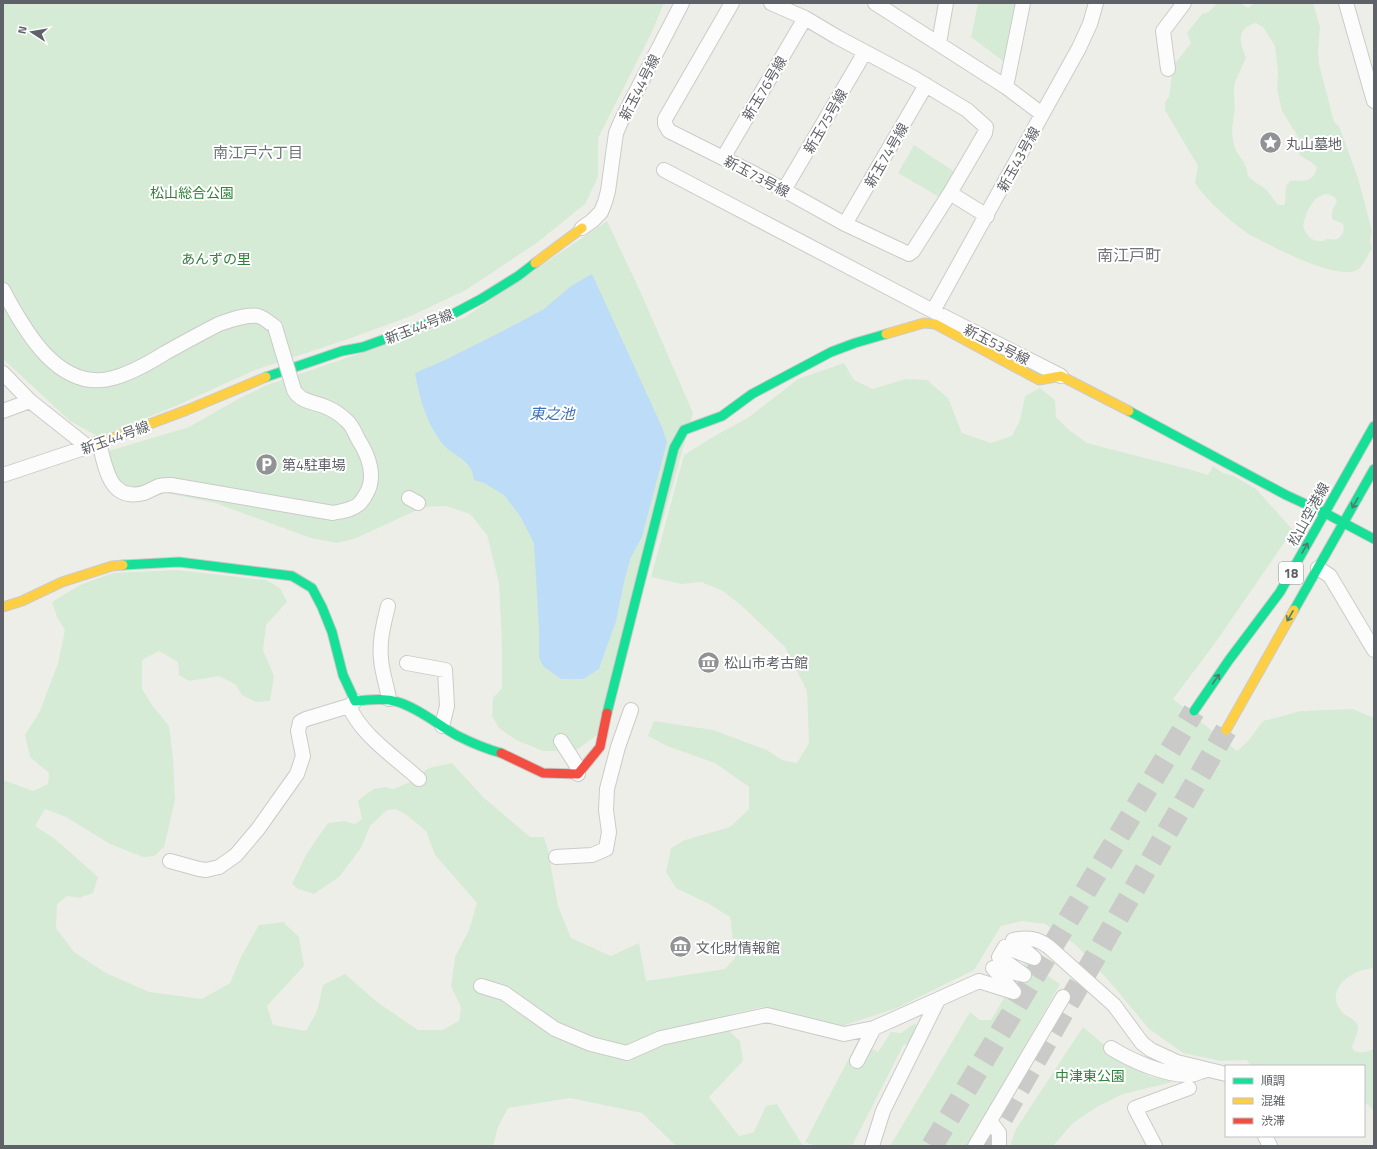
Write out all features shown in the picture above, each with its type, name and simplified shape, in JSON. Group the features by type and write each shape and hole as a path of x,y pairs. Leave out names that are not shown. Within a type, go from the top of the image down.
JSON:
{"street":[{"name":"新玉44号線","path":"3,475 94,445 187,410 277,372 342,351 363,347 449,316 518,276 592,221 601,212 608,190 616,133 682,3"},
{"name":"新玉73号線","path":"732,3 665,119 666,127 669,131 784,190 846,224 909,254 913,251 950,193 985,133 986,127 967,110 926,85 805,18 771,3"},
{"path":"875,3 1006,86 1042,114"},
{"path":"939,43 946,3"},
{"path":"1006,86 1023,3"},
{"name":"新玉43号線","path":"933,311 1079,48 1090,24 1096,3"},
{"path":"1168,70 1163,31 1184,3"},
{"path":"1346,3 1374,101"},
{"name":"新玉76号線","path":"723,158 805,18"},
{"name":"新玉75号線","path":"784,190 865,52"},
{"name":"新玉74号線","path":"846,224 926,85"},
{"name":"新玉53号線","path":"664,170 933,311 1061,376"},
{"path":"950,193 987,216"},
{"path":"3,290 22,324 35,343 56,365 66,372 82,379 103,380 132,372 219,324 250,316 259,316 274,327 295,385"},
{"path":"578,774 600,747 608,709 674,448 684,430 722,416 752,394 831,352 855,343 924,323 935,324 1039,380 1061,376 1170,432 1286,495 1325,513 1374,539"},
{"path":"3,373 30,401 94,445 114,487 122,492 132,495 145,492 158,486 171,485 333,513 346,511 359,504 369,489 372,477 363,446 347,421 325,407 302,398 297,394 288,355"},
{"path":"3,411 30,401"},
{"name":"松山空港線","path":"1194,711 1229,660 1280,592 1374,426"},
{"name":"18","path":"1226,730 1374,469"},
{"path":"3,607 22,601 62,582 112,566 179,562 292,576 312,588 322,607 332,632 352,703 351,712 365,731 420,779"},
{"path":"1318,568 1330,576 1374,650"},
{"path":"388,606 382,629 381,659 389,700"},
{"path":"407,663 445,670 447,706 442,726"},
{"path":"170,861 206,870 218,867 236,855 258,829 297,774 303,756 298,731 300,722 352,703 382,698 389,700 412,708 458,736 487,749 502,753 543,773 578,774"},
{"path":"556,857 592,855 606,849 609,832 606,810 607,789 618,747 631,710"},
{"path":"561,741 577,766 578,774"},
{"path":"481,986 504,993 555,1029 591,1044 627,1053 661,1038 767,1015 844,1034 874,1028 979,981 1014,992 993,968 1024,975 999,957 1004,947 1034,958 1013,940 1033,938 1049,947 1114,1005 1142,1043 1151,1050 1177,1062 1225,1074"},
{"path":"975,1146 1063,997"},
{"path":"872,1146 883,1111 938,1000"},
{"path":"857,1061 874,1028"},
{"path":"1110,1048 1146,1066 1181,1075 1191,1075 1205,1070"},
{"path":"1155,1146 1135,1108 1189,1088"},
{"path":"990,1121 999,1133 999,1146"},
{"path":"1266,1137 1270,1146"}],"green space":[{"name":"松山総合公園","path":"3,3 664,3 651,34 598,138 598,177 585,204 538,242 466,290 411,316 255,370 178,405 99,437 70,421 3,359"},
{"path":"978,3 1023,3 1011,67 971,37"},
{"path":"1217,3 1242,3 1248,8 1255,3 1313,3 1320,27 1318,52 1319,64 1334,122 1339,126 1358,178 1372,231 1370,242 1372,248 1359,269 1349,272 1337,271 1322,267 1289,255 1252,236 1237,226 1221,212 1195,183 1198,166 1165,110 1165,102 1169,97 1173,66 1191,43 1187,33 1202,14 1209,12","holes":["1256,23 1263,27 1275,46 1278,72 1277,89 1282,111 1300,140 1301,145 1299,154 1317,167 1310,179 1304,181 1290,181 1286,187 1286,199 1284,205 1278,205 1266,189 1248,176 1244,163 1235,148 1233,137 1232,128 1235,108 1234,87 1246,58 1241,42 1242,32 1249,25","1325,194 1332,196 1337,201 1332,217 1333,220 1342,223 1344,226 1343,233 1338,239 1318,241 1312,239 1303,226 1313,202"]},
{"path":"914,145 958,174 941,198 898,173"},
{"path":"607,221 641,293 693,413 604,730 575,751 543,751 516,740 499,728 492,716 493,698 502,688 499,583 487,535 470,514 446,506 424,507 354,539 337,543 311,538 215,503 166,493 134,502 120,498 108,488 95,455 189,427 238,399 267,385 464,318"},
{"path":"844,363 854,380 873,389 905,379 927,380 948,398 962,433 991,443 1012,436 1020,420 1025,396 1040,388 1055,400 1056,417 1068,429 1087,443 1208,475 1213,466 1223,473 1234,476 1256,489 1293,530 1213,646 1173,699 1237,751 1248,741 1263,721 1301,711 1353,709 1374,718 1374,968 1355,973 1344,981 1339,986 1336,999 1342,1012 1353,1020 1358,1026 1357,1034 1352,1047 1354,1051 1364,1052 1374,1048 1374,1111 1365,1102 1365,1065 1250,1065 1247,1060 1221,1061 1183,1053 1149,1029 1115,988 1076,945 1045,924 1022,921 1001,926 974,970 897,1008 842,1026 763,1007 728,1015 731,1033 740,1041 743,1061 709,1097 739,1136 754,1132 766,1106 777,1104 803,1146 676,1146 642,1113 570,1098 508,1108 498,1127 493,1146 3,1146 3,780 33,791 48,784 49,773 30,757 25,735 40,711 58,663 65,630 57,617 52,602 80,585 113,573 176,570 266,580 280,588 287,602 266,625 263,650 274,676 270,701 256,702 242,695 236,685 219,676 189,681 179,675 178,662 159,651 142,660 142,689 152,705 169,726 173,758 175,800 164,847 154,856 143,857 110,844 66,817 45,809 35,826 54,838 98,877 93,893 79,898 67,896 57,904 56,928 74,952 106,973 149,992 202,999 230,983 242,955 259,925 283,922 299,937 304,966 267,1006 273,1025 306,1031 317,1011 323,985 345,974 377,1002 418,1030 442,1030 459,1021 461,1007 451,986 455,957 469,930 477,903 435,855 426,831 408,816 396,809 387,810 370,826 361,848 339,877 314,894 298,889 292,884 307,853 328,823 344,821 355,824 362,819 358,801 366,794 374,789 385,787 393,789 408,783 429,768 452,763 483,797 530,837 544,837 548,850 558,906 571,938 611,956 639,943 646,981 725,969 735,958 730,917 709,904 676,888 666,872 671,848 685,840 730,827 749,809 749,787 715,763 667,746 648,736 654,721 713,730 767,750 782,760 797,763 809,743 807,691 785,647 743,607 723,591 701,582 681,584 651,577 684,455 749,417 798,379"},
{"path":"1026,961 1060,984 968,1146 890,1146 970,1012 980,1020 991,1020"},
{"path":"914,1024 920,1027 911,1046 904,1044 852,1146 816,1146 805,1142 858,1041 878,1052 891,1032 901,1033"},
{"name":"中津東公園","path":"1083,1027 1114,1053 1149,1076 1173,1082 1123,1094 1097,1107 1073,1123 1053,1146 1010,1146 1016,1129"}],"water":[{"name":"東之池","path":"592,274 662,427 667,442 642,537 631,557 616,621 599,669 583,679 561,679 543,666 539,657 534,543 520,516 504,495 484,483 474,480 470,467 466,462 445,447 441,442 427,417 415,373 447,359 544,309 571,286"}],"tunnel":[{"path":"932,1146 1194,711"},
{"path":"986,1146 1226,730"}],"traffic: fast":[{"path":"266,377 342,351 363,347 449,316 481,299 518,276 535,263"},
{"path":"607,713 674,448 684,430 722,416 752,394 831,352 886,334"},
{"path":"1129,411 1286,495 1325,513 1374,539"},
{"path":"1194,711 1229,660 1280,592 1374,426"},
{"path":"1294,610 1374,469"},
{"path":"123,565 179,562 292,576 312,588 322,607 332,632 343,675 355,701 382,700 398,702 421,713 458,736 479,746 501,753"}],"traffic: slow":[{"path":"535,263 582,228"},
{"path":"886,334 924,323 935,324 1039,380 1061,376 1129,411"},
{"path":"99,443 187,410 266,377"},
{"path":"3,607 22,601 62,582 112,566 123,565"},
{"path":"1226,730 1294,610"}],"traffic: jam":[{"path":"501,753 543,773 578,774 600,747 607,713"}],"place":[{"name":"丸山墓地","path":"1271,143"},
{"name":"第4駐車場","path":"266,464"},
{"name":"松山市考古館","path":"708,662"},
{"name":"文化財情報館","path":"680,947"}],"district":[{"name":"南江戸六丁目","path":"258,152"},
{"name":"南江戸町","path":"1129,255"}],"park label":[{"name":"あんずの里","path":"216,258"}]}
